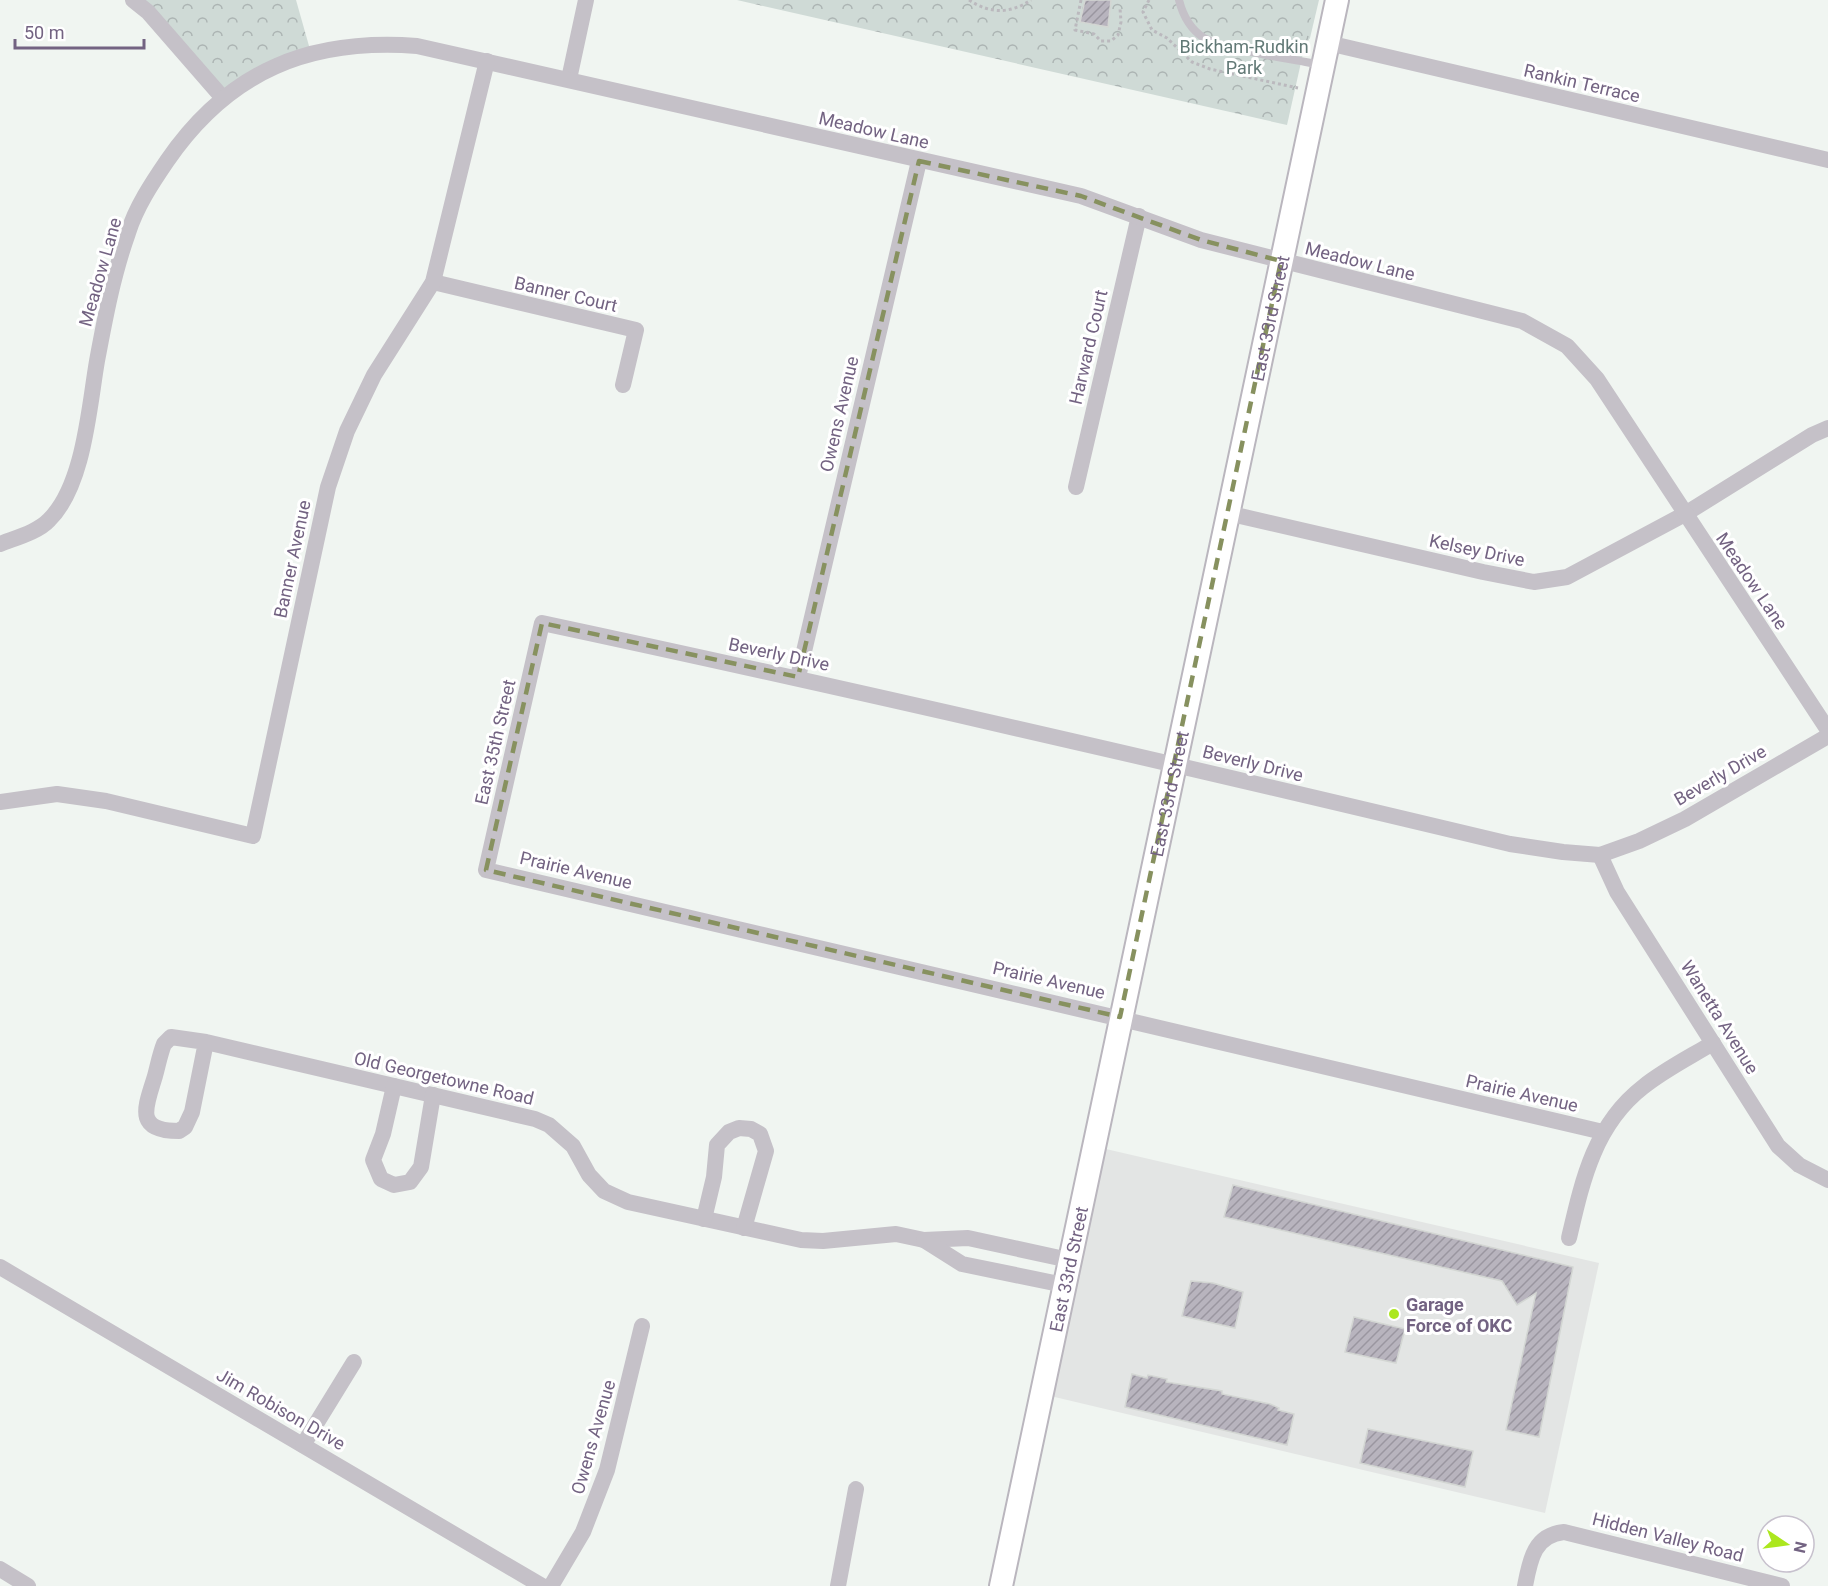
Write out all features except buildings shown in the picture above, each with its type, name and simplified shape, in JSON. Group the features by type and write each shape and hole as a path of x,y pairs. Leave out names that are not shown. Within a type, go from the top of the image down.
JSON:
{"street":[{"path":"133,0 154,19 222,97"},
{"path":"569,80 586,0"},
{"name":"East 33rd Street","path":"1001,1586 1337,0"},
{"name":"Meadow Lane","path":"0,544 49,521 69,490 83,442 106,308 128,231 150,186 184,137 222,97 302,55 354,45 417,46 1081,196 1201,240 1522,321 1568,346 1597,379 1828,730"},
{"name":"Rankin Terrace","path":"1325,54 1828,160"},
{"name":"Banner Avenue","path":"0,802 57,794 106,801 253,836 328,487 347,431 374,375 433,282 487,61"},
{"name":"Owens Avenue","path":"798,677 919,161"},
{"name":"Harward Court","path":"1076,487 1139,216"},
{"name":"Banner Court","path":"433,282 636,330 623,386"},
{"name":"Kelsey Drive","path":"1227,513 1533,582 1567,577 1684,514 1812,435 1828,428"},
{"name":"Beverly Drive","path":"542,623 798,677 1510,844 1600,855 1639,841 1685,819 1828,736"},
{"name":"East 35th Street","path":"486,870 542,623"},
{"name":"Wanetta Avenue","path":"1600,855 1617,892 1778,1146 1798,1165 1828,1180"},
{"name":"Prairie Avenue","path":"486,870 1603,1132"},
{"name":"Old Georgetowne Road","path":"206,1042 189,1120 179,1131 160,1130 154,1127 146,1115 145,1103 164,1044 171,1037 206,1042 518,1113 549,1125 573,1146 589,1175 604,1191 628,1202 801,1240 823,1241 896,1233 924,1240 969,1238 1069,1260"},
{"path":"1569,1238 1582,1183 1603,1132 1617,1112 1643,1087 1713,1043"},
{"path":"394,1086 383,1134 373,1160 381,1179 394,1185 410,1182 421,1167 433,1095"},
{"path":"704,1219 714,1177 717,1145 729,1132 739,1128 751,1129 760,1134 765,1151 744,1228"},
{"name":"Old Georgetowne Road","path":"924,1240 962,1264 1064,1285"},
{"path":"973,1266 979,1240"},
{"name":"Jim Robison Drive","path":"0,1267 542,1586"},
{"name":"Owens Avenue","path":"551,1586 583,1532 608,1470 642,1326"},
{"path":"303,1445 354,1362"},
{"path":"838,1586 856,1489"},
{"name":"Hidden Valley Road","path":"1525,1586 1535,1547 1545,1536 1564,1532 1782,1586"},
{"path":"0,1569 28,1586"}],"lane":[{"path":"1179,0 1186,21 1204,38 1214,42 1325,54"}],"path":[{"path":"969,0 979,6 998,11 1015,9 1031,0"},
{"path":"1081,0 1075,30 1094,34 1101,41 1111,41 1118,35 1121,22 1120,8"},
{"path":"1149,0 1143,12 1148,25 1192,62 1210,69 1298,88"}],"highlighted area":[{"path":"919,161 1081,196 1201,240 1281,261 1120,1017 486,870 542,623 798,677"}],"shaded area":[{"path":"1093,1146 1599,1263 1545,1513 1042,1394"}],"green space":[{"path":"133,0 296,0 311,53 222,97"},
{"name":"Bickham-Rudkin Park","path":"737,0 1315,0 1287,125"},
{"path":"1305,0 1319,0 1310,38 1306,44"}],"place":[{"name":"Garage Force of OKC","path":"1394,1314"}]}
